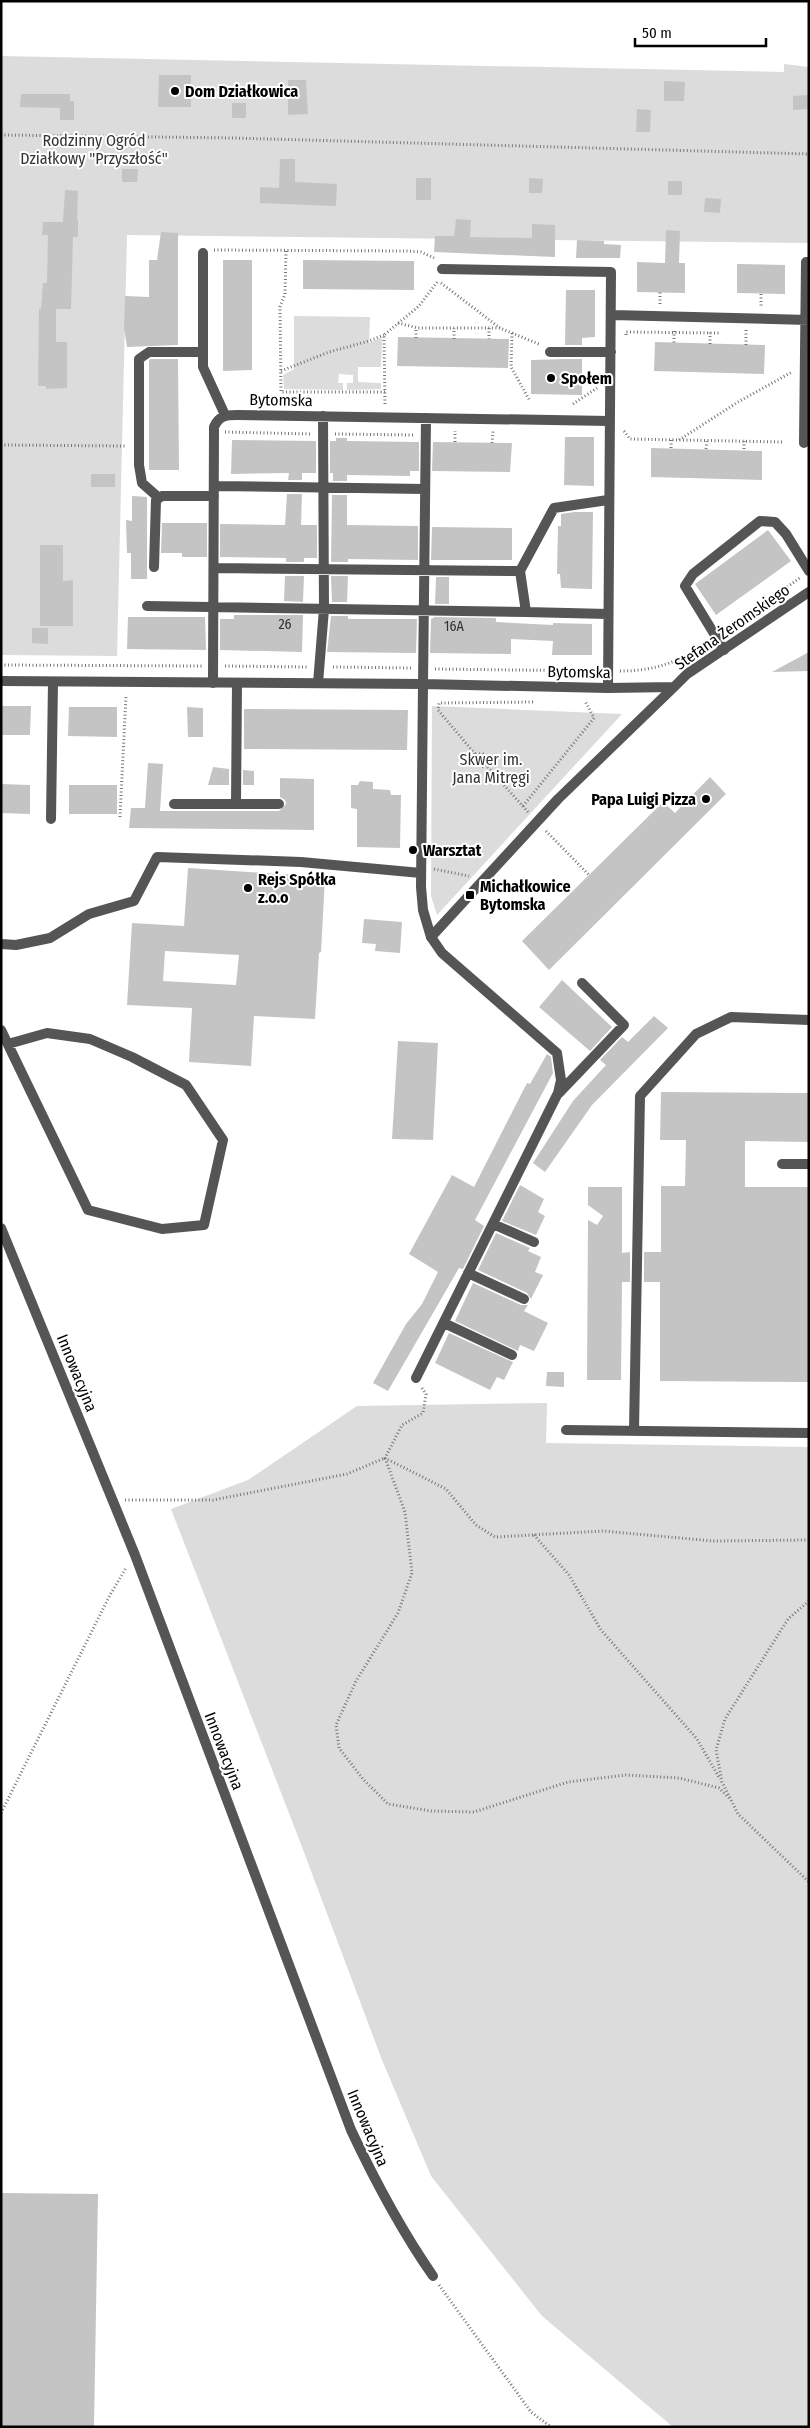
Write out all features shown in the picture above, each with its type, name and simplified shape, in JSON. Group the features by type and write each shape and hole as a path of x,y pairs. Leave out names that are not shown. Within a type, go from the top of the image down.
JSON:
{"street":[{"path":"207,252 203,367 225,415 217,420 214,427 213,683"},
{"path":"806,437 806,262 809,262"},
{"path":"442,269 611,272 608,688"},
{"path":"612,316 807,320"},
{"path":"159,498 142,483 139,465 140,359 149,352 203,352"},
{"path":"550,352 611,352"},
{"name":"Bytomska","path":"225,415 609,421"},
{"path":"318,683 324,609 323,416"},
{"path":"416,1378 558,1093 561,1080 557,1054 442,953 431,937 423,910 421,870 426,418"},
{"path":"154,567 156,500 162,496 214,491 323,488 426,489"},
{"path":"526,612 520,571 554,508 608,500"},
{"path":"724,650 685,586 693,574 760,521 775,522 786,534 809,571"},
{"path":"214,568 425,572 520,571"},
{"name":"Stefana Żeromskiego","path":"431,937 537,822 688,674 809,592"},
{"path":"147,606 608,614"},
{"name":"Bytomska","path":"1,681 424,684 608,688 674,687"},
{"path":"51,819 52,682"},
{"path":"236,804 237,683"},
{"path":"174,804 279,804"},
{"path":"1,944 16,945 50,938 88,914 134,900 157,857 301,862 421,870"},
{"path":"558,1093 624,1025 582,983"},
{"path":"634,1431 640,1096 696,1034 730,1017 809,1020"},
{"path":"1,1030 88,1210 162,1229 204,1225 223,1140 186,1085 90,1039 47,1033 8,1044"},
{"path":"782,1164 809,1164"},
{"path":"493,1224 534,1242"},
{"name":"Innowacyjna","path":"1,1228 134,1555 350,2130 407,2239 433,2276"},
{"path":"468,1274 524,1299"},
{"path":"444,1323 512,1355"},
{"path":"566,1430 809,1433"}],"path":[{"path":"1,135 234,138 809,154"},
{"path":"286,251 285,294 280,307 281,392 384,392"},
{"path":"207,252 421,252 434,258 442,269 438,281 419,306 384,335 329,352 281,371"},
{"path":"438,281 500,328 542,345 550,352"},
{"path":"761,294 761,309"},
{"path":"398,323 416,328 500,328"},
{"path":"674,325 674,343"},
{"path":"710,344 711,326"},
{"path":"746,345 747,327"},
{"path":"416,328 416,338"},
{"path":"454,328 454,338"},
{"path":"489,328 489,339"},
{"path":"626,342 626,332 728,333"},
{"path":"512,333 511,367 530,402"},
{"path":"737,333 756,334"},
{"path":"384,335 385,417"},
{"path":"679,440 738,402 784,378 805,362"},
{"path":"573,404 610,377"},
{"path":"624,422 624,432 630,439 782,442"},
{"path":"449,430 464,430"},
{"path":"455,430 455,442"},
{"path":"483,430 502,431"},
{"path":"492,431 492,443"},
{"path":"670,440 671,449"},
{"path":"706,441 706,450"},
{"path":"744,441 744,450"},
{"path":"1,444 125,446"},
{"path":"120,817 124,696 134,696"},
{"path":"523,806 594,718 585,701 576,701"},
{"path":"486,765 478,764 475,760 476,755 438,710 439,703 536,702"},
{"path":"476,755 482,753 486,756 486,765 537,822 589,875"},
{"path":"421,870 485,879"},
{"path":"112,1500 213,1500 347,1474 385,1458 402,1425 423,1413 426,1394 416,1378"},
{"path":"385,1458 446,1489 476,1524 496,1536 603,1531 713,1541 809,1540"},
{"path":"385,1458 405,1512 412,1573 398,1613 356,1681 336,1725 339,1748 362,1779 388,1804 431,1811 474,1812 568,1782 626,1774 679,1778 719,1788 731,1800"},
{"path":"534,1535 569,1575 601,1630 697,1739 738,1814 809,1882"},
{"path":"1,1813 110,1595 134,1555"},
{"path":"722,1782 716,1750 725,1718 788,1619 809,1601"},
{"path":"433,2276 531,2412 551,2427"}],"green space":[{"name":"Rodzinny Ogród Działkowy \"Przyszłość\"","path":"1,56 784,72 784,64 809,67 809,243 127,235 117,656 1,655"},
{"path":"294,316 370,317 369,343 380,338 382,339 381,367 358,367 358,382 381,383 381,389 347,390 347,383 353,383 353,375 339,374 338,383 343,383 343,390 284,389 283,375 294,369"},
{"name":"Skwer im. Jana Mitręgi","path":"432,706 622,714 437,915 431,896"},
{"path":"547,1403 546,1443 809,1447 809,2427 673,2427 542,2316 431,2176 382,2060 299,1839 171,1509 248,1480 357,1406"}],"building":[{"name":"Dom Działkowica","path":"159,75 191,75 191,107 158,107"},
{"path":"288,80 306,80 308,114 288,115"},
{"path":"664,81 685,82 684,101 664,101"},
{"path":"21,94 70,94 70,101 74,101 74,120 60,120 60,108 20,107"},
{"path":"809,95 809,109 793,110 793,96"},
{"path":"232,103 246,103 246,118 232,118"},
{"path":"637,109 651,110 650,132 636,132"},
{"path":"280,159 295,159 295,182 337,184 336,206 260,203 260,187 279,188"},
{"path":"122,169 138,169 137,182 122,182"},
{"path":"416,178 431,178 431,200 416,200"},
{"path":"529,178 543,179 542,193 529,193"},
{"path":"668,181 682,181 682,195 668,195"},
{"path":"65,190 78,191 78,237 73,237 71,309 56,309 56,342 67,342 67,388 46,389 46,386 38,386 39,309 41,309 43,283 47,283 48,235 42,235 43,222 63,222"},
{"path":"705,198 721,199 720,213 704,212"},
{"path":"456,219 471,220 470,237 532,238 532,224 555,225 555,257 434,252 435,236 454,236"},
{"path":"666,230 680,231 679,263 685,263 685,293 637,292 637,262 665,263"},
{"path":"161,232 178,233 178,345 127,347 124,328 125,296 149,297 149,260 157,260"},
{"path":"577,240 604,241 604,244 621,245 620,258 576,258"},
{"path":"223,260 252,260 252,370 223,371"},
{"path":"303,260 414,261 414,290 303,289"},
{"path":"737,264 785,265 785,294 737,293"},
{"path":"566,290 595,290 595,337 582,338 582,345 565,345"},
{"path":"398,337 509,339 508,368 397,366"},
{"path":"655,342 765,345 764,374 654,371"},
{"path":"178,359 179,470 149,470 149,360"},
{"path":"582,359 582,395 531,394 531,360"},
{"path":"565,437 594,437 594,486 564,485"},
{"path":"336,438 347,438 347,441 419,442 419,471 410,471 410,476 347,475 347,481 333,481 333,473 330,473 330,441 336,441"},
{"path":"232,440 316,441 316,473 302,473 302,480 288,480 289,473 231,474"},
{"path":"433,442 512,443 510,472 432,471"},
{"path":"651,448 762,451 762,480 651,477"},
{"path":"91,474 115,474 115,487 91,487"},
{"path":"287,494 302,494 301,525 317,525 317,558 304,558 304,562 286,562 286,558 220,557 220,524 285,525"},
{"path":"332,495 347,495 347,525 418,526 418,560 348,559 348,562 331,562"},
{"path":"132,496 147,497 147,579 131,579 131,553 127,553 126,520 132,521"},
{"path":"593,512 592,589 561,588 560,574 557,574 558,526 561,526 561,514"},
{"path":"162,523 207,523 207,557 182,557 182,553 161,553"},
{"path":"432,527 512,528 512,560 431,560"},
{"path":"768,530 791,561 716,615 695,584"},
{"path":"40,545 63,545 63,581 73,580 73,626 40,626"},
{"path":"285,576 304,576 303,602 284,601"},
{"path":"331,576 348,576 347,602 332,602"},
{"path":"436,577 449,577 449,604 435,604"},
{"path":"234,615 303,615 302,652 220,650 220,619 234,619"},
{"path":"331,616 348,616 348,619 417,619 416,653 327,652"},
{"path":"128,617 205,617 206,650 127,649"},
{"path":"435,617 496,618 496,622 553,625 553,623 592,624 592,655 552,655 553,641 511,639 511,654 430,653 431,619"},
{"path":"32,628 48,628 48,644 32,643"},
{"path":"809,652 809,671 772,672"},
{"path":"1,706 31,706 30,735 1,735"},
{"path":"69,707 117,707 117,737 68,736"},
{"path":"187,707 203,708 203,737 188,737"},
{"path":"244,709 408,710 407,750 244,749"},
{"path":"148,763 163,764 160,811 279,811 286,804 285,800 280,797 280,778 314,779 314,830 129,828 131,808 145,808"},
{"path":"213,767 229,769 229,785 208,785"},
{"path":"243,770 254,771 254,785 243,785"},
{"path":"710,777 726,794 549,970 522,941 663,802 675,813"},
{"path":"360,781 373,782 373,789 390,790 391,795 401,795 400,848 357,847 357,809 351,808 351,785 358,785"},
{"path":"1,784 30,785 30,814 1,813"},
{"path":"69,785 117,785 117,814 69,814"},
{"path":"188,868 325,877 315,1019 254,1016 251,1066 189,1062 192,1008 127,1005 132,923 184,926","holes":["165,951 239,955 236,985 163,981"]},
{"path":"364,919 402,922 400,953 375,951 376,944 362,943"},
{"path":"562,980 612,1027 590,1051 539,1007"},
{"path":"654,1016 668,1028 592,1105 545,1172 533,1163 573,1101 606,1065 600,1060 622,1037 628,1042"},
{"path":"398,1041 438,1043 433,1140 392,1139"},
{"path":"547,1054 551,1057 553,1073 475,1220 484,1226 463,1269 459,1268 388,1391 373,1383 406,1324 422,1304 438,1272 409,1254 452,1175 474,1187 527,1083 530,1084"},
{"path":"661,1092 809,1093 809,1142 745,1141 745,1187 809,1187 809,1382 660,1381 660,1282 644,1282 644,1252 661,1252 661,1186 685,1186 686,1140 660,1140"},
{"path":"520,1185 544,1199 538,1212 545,1216 536,1235 502,1221"},
{"path":"588,1187 622,1187 622,1253 630,1252 630,1282 622,1282 621,1380 587,1380 588,1220 597,1225 603,1216 588,1205"},
{"path":"496,1233 530,1248 528,1251 541,1257 535,1272 543,1275 531,1299 527,1293 478,1270"},
{"path":"473,1283 521,1305 528,1305 524,1311 548,1323 534,1351 520,1345 518,1351 455,1321"},
{"path":"449,1333 513,1362 504,1380 497,1377 490,1390 435,1363"},
{"path":"547,1372 564,1372 564,1387 546,1386"},
{"path":"1,2193 98,2194 94,2427 1,2427"}],"place":[{"name":"Dom Działkowica","path":"175,91"},
{"name":"Społem","path":"551,378"},
{"name":"Papa Luigi Pizza","path":"706,799"},
{"name":"Warsztat","path":"413,850"},
{"name":"Rejs Spółka z.o.o","path":"248,888"},
{"name":"Michałkowice Bytomska","path":"470,895"}]}
